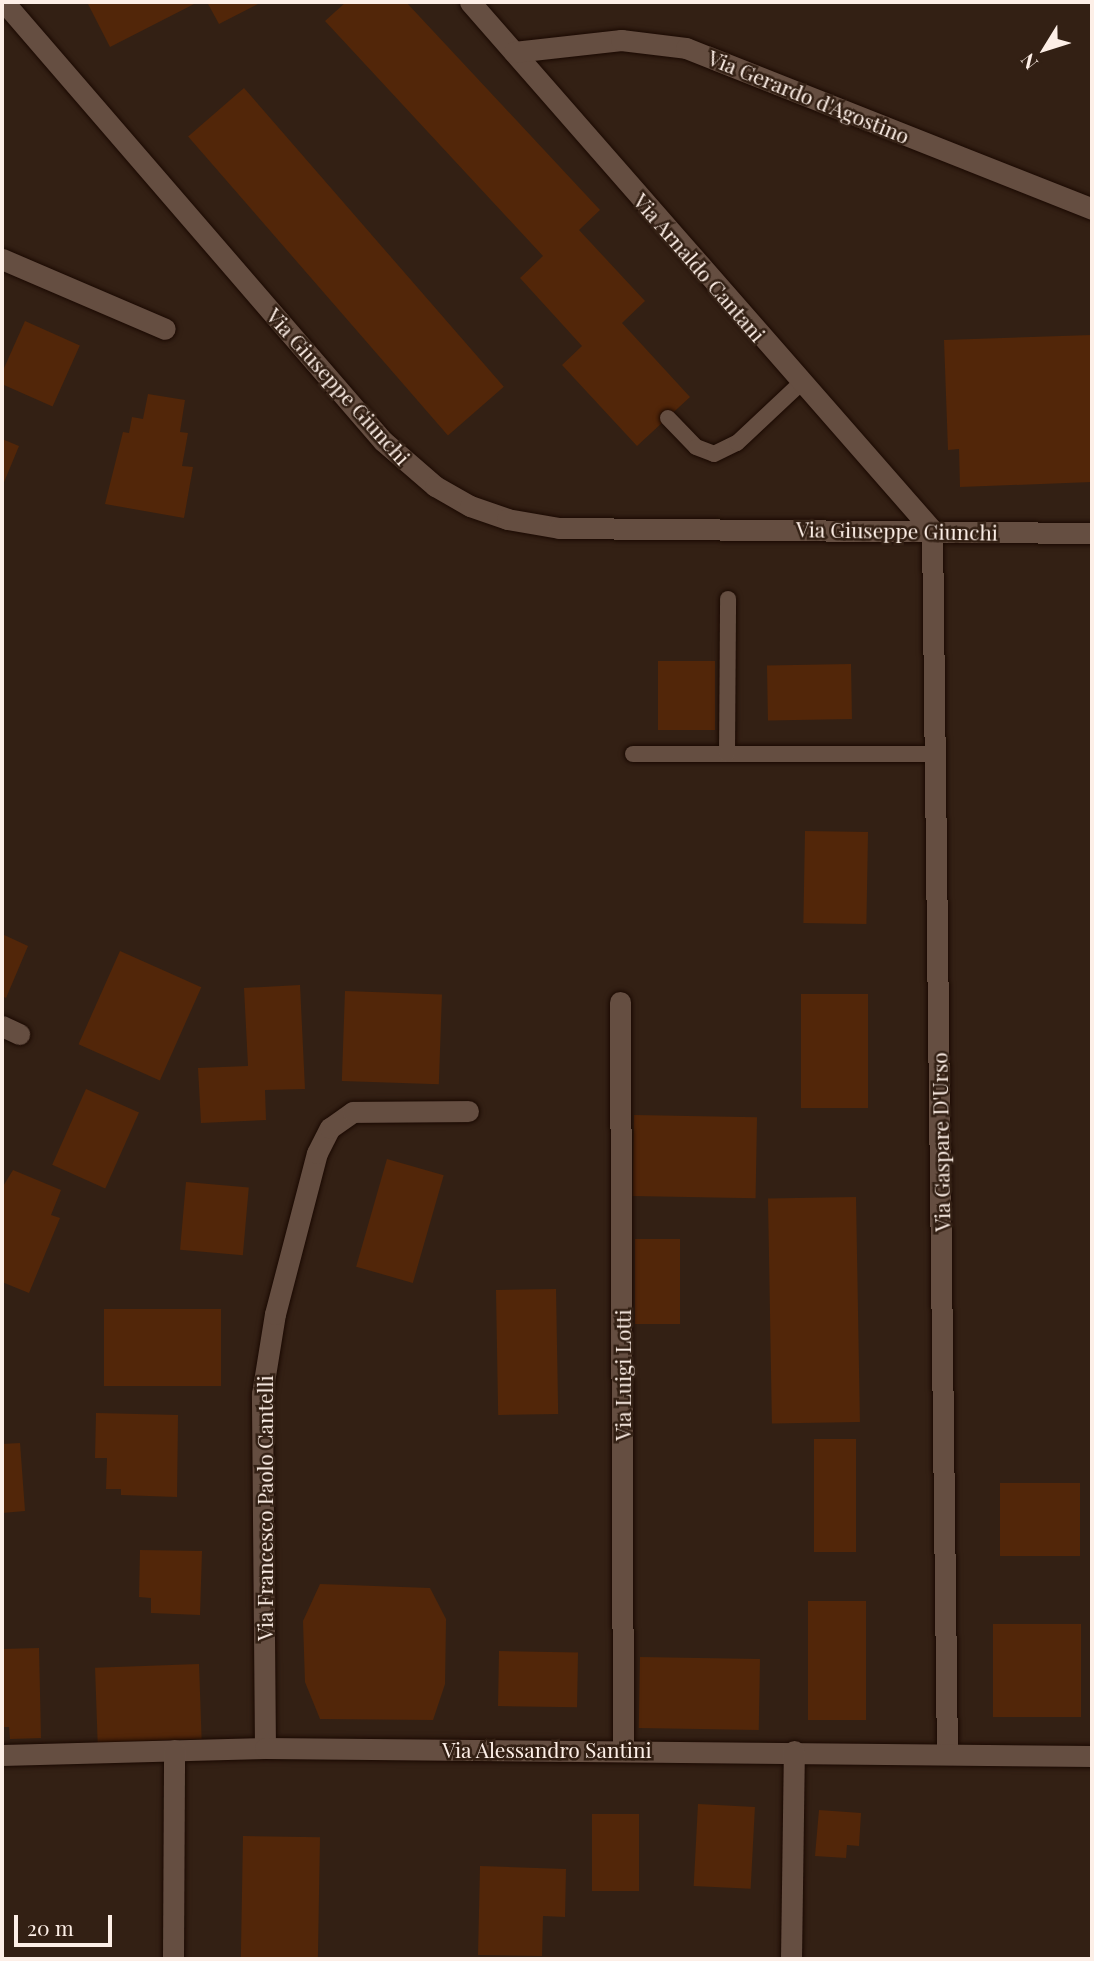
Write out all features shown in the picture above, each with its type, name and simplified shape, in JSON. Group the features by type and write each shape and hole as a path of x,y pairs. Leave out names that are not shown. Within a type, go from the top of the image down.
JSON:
{"street":[{"name":"Via Giuseppe Giunchi","path":"4,2 383,440 447,493 508,519 559,528 1092,533"},
{"name":"Via Arnaldo Cantani","path":"470,2 932,530"},
{"name":"Via Gerardo d'Agostino","path":"514,52 621,40 686,48 1092,209"},
{"path":"2,259 165,329"},
{"name":"Via Gaspare D'Urso","path":"932,530 947,1754"},
{"name":"Via Luigi Lotti","path":"621,1002 623,1749"},
{"name":"Via Francesco Paolo Cantelli","path":"265,1748 263,1384 275,1314 317,1153 330,1128 353,1112 468,1111"},
{"name":"Via Alessandro Santini","path":"2,1755 265,1748 623,1749 1092,1756"},
{"path":"173,1959 174,1750"},
{"path":"791,1959 794,1751"}],"lane":[{"path":"668,418 696,447 714,454 722,452 801,383"},
{"path":"727,754 728,599"},
{"path":"633,754 936,754"}],"building":[{"path":"87,2 198,2 110,47"},
{"path":"207,2 262,2 219,24"},
{"path":"346,2 406,2 600,210 579,230 645,301 622,323 690,397 637,446 562,365 582,346 520,278 543,256 325,21"},
{"path":"244,88 504,387 448,435 188,137"},
{"path":"25,321 80,345 53,407 2,384 2,373"},
{"path":"1092,335 1092,482 960,487 959,449 948,450 944,340"},
{"path":"148,394 185,400 180,432 188,433 182,466 193,467 184,518 105,504 123,432 129,433 132,417 143,419"},
{"path":"2,439 19,446 2,487"},
{"path":"658,661 715,661 715,730 658,730"},
{"path":"851,664 852,719 768,720 767,665"},
{"path":"805,831 868,832 866,924 803,923"},
{"path":"2,934 28,946 6,998 2,996"},
{"path":"120,951 201,987 160,1080 79,1044"},
{"path":"300,985 305,1089 265,1090 266,1120 201,1123 198,1068 248,1066 244,988"},
{"path":"345,991 442,994 439,1084 342,1081"},
{"path":"801,994 868,994 868,1108 801,1108"},
{"path":"86,1089 139,1113 105,1188 52,1165"},
{"path":"634,1115 757,1117 756,1198 633,1196"},
{"path":"387,1159 444,1175 413,1283 356,1267"},
{"path":"13,1170 61,1190 51,1215 60,1218 29,1293 2,1282 2,1188"},
{"path":"186,1182 249,1187 243,1255 180,1250"},
{"path":"856,1197 860,1422 772,1424 768,1199"},
{"path":"635,1239 680,1239 680,1324 635,1324"},
{"path":"556,1289 558,1414 498,1415 496,1290"},
{"path":"104,1309 221,1309 221,1386 104,1386"},
{"path":"96,1413 178,1415 177,1497 121,1495 121,1489 106,1489 107,1458 95,1458"},
{"path":"814,1439 856,1439 856,1552 814,1552"},
{"path":"20,1443 25,1511 2,1513 2,1444"},
{"path":"1000,1483 1080,1483 1080,1556 1000,1556"},
{"path":"140,1550 202,1551 200,1615 151,1613 151,1598 139,1597"},
{"path":"320,1584 430,1588 446,1619 445,1684 433,1720 320,1719 305,1682 303,1621"},
{"path":"808,1601 866,1601 866,1720 808,1720"},
{"path":"993,1624 1081,1624 1081,1717 993,1717"},
{"path":"39,1648 41,1738 10,1739 9,1727 2,1727 2,1649"},
{"path":"499,1651 578,1652 577,1707 498,1706"},
{"path":"640,1657 760,1659 759,1730 639,1728"},
{"path":"199,1664 202,1739 98,1743 95,1668"},
{"path":"698,1804 755,1807 751,1889 694,1886"},
{"path":"819,1810 861,1813 859,1846 847,1845 846,1858 815,1856"},
{"path":"592,1814 639,1814 639,1891 592,1891"},
{"path":"243,1836 320,1837 318,1959 241,1959"},
{"path":"480,1866 566,1869 565,1917 543,1916 542,1956 478,1955"}]}
